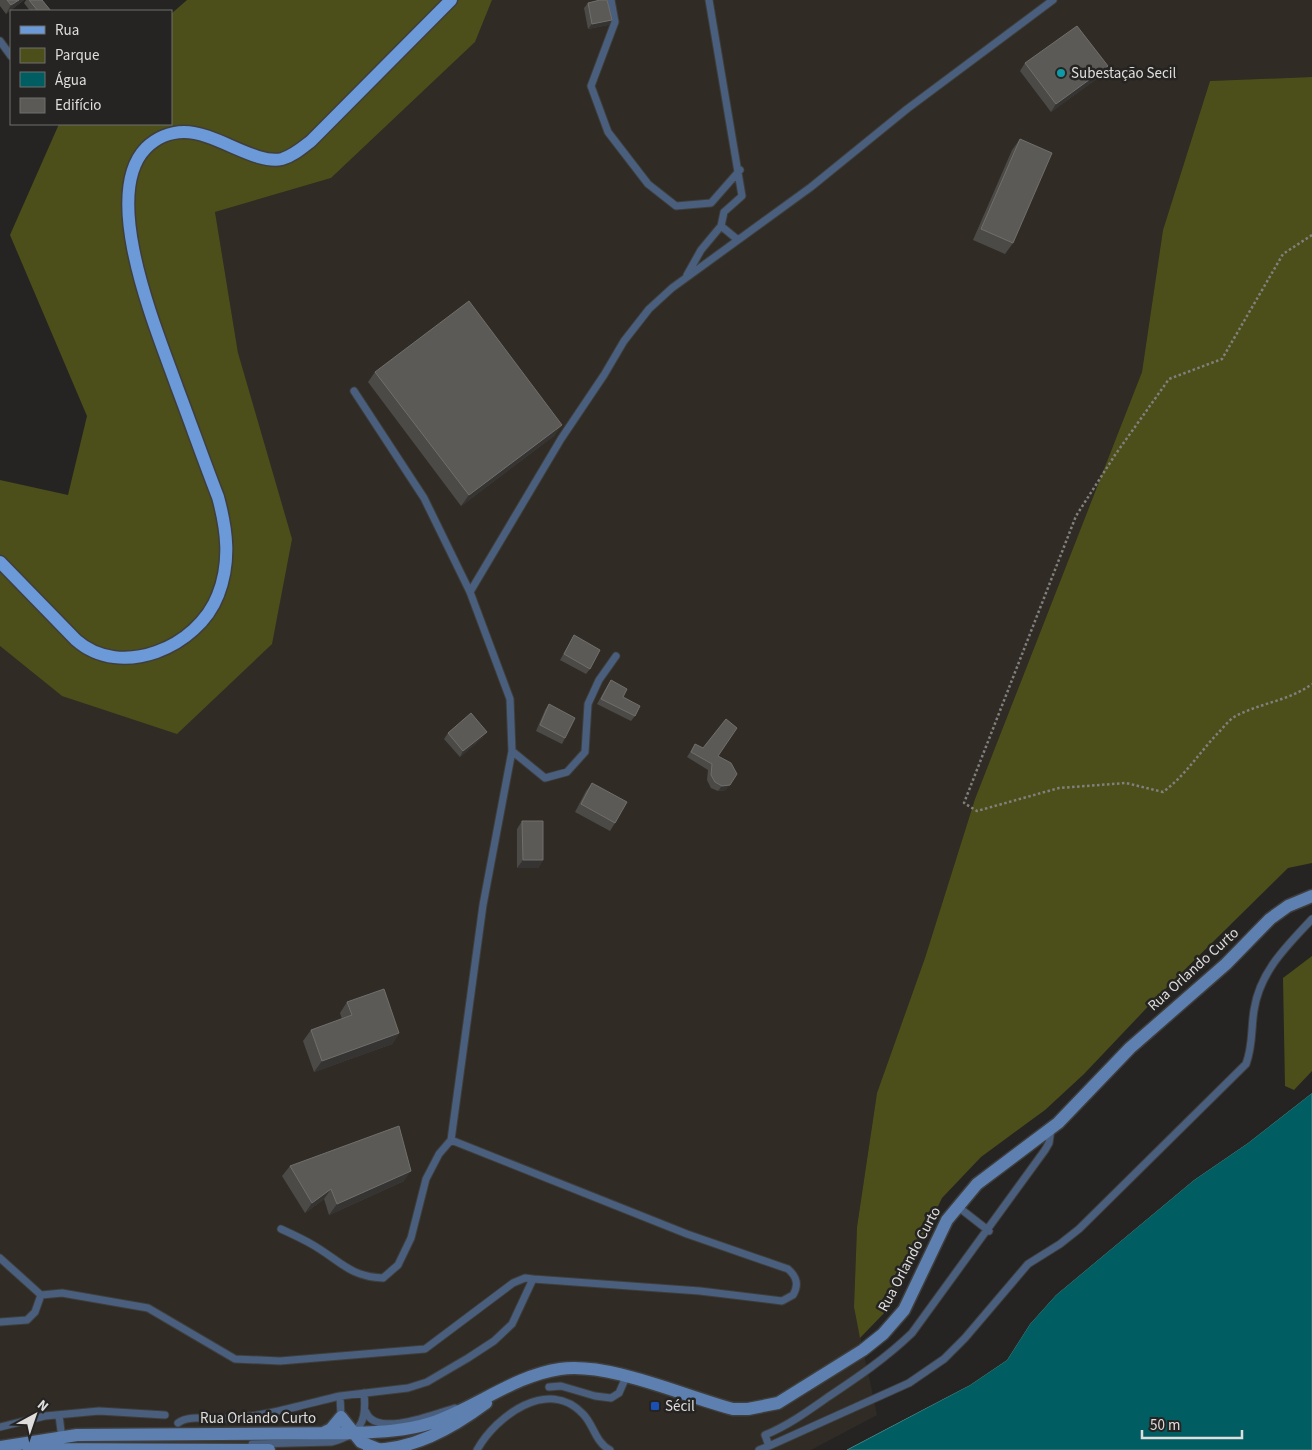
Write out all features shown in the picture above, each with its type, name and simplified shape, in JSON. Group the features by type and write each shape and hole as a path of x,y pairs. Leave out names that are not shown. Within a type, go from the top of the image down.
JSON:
{"main road":[{"path":"0,562 70,634 92,652 117,657 148,654 173,644 202,621 214,602 221,585 226,560 226,532 218,497 139,278 132,233 129,188 132,170 139,157 151,144 176,132 206,135 262,158 277,159 291,155 311,141 451,0"},
{"name":"Rua Orlando Curto","path":"63,1443 77,1435 353,1434 393,1431 423,1425 455,1413 476,1401 536,1374 561,1369 591,1369 626,1377 733,1408 765,1407 778,1403 863,1350 891,1326 904,1310 937,1236 957,1206 989,1173 1051,1129 1079,1103 1130,1048 1226,964 1270,919 1288,906 1312,896"},
{"name":"Rua Orlando Curto","path":"369,1450 380,1450 411,1444 436,1435 457,1424 508,1387"},
{"path":"323,1433 331,1429 341,1417 353,1434 367,1446 380,1450"},
{"name":"Rua Orlando Curto","path":"0,1448 63,1443 269,1450"}],"lane":[{"path":"611,0 615,22 591,86 608,132 648,184 676,206 711,204 740,170"},
{"path":"686,278 701,250 721,226 724,212 742,196 740,170 710,0"},
{"path":"470,592 561,440 624,341 649,310 686,278 811,188 907,110 1053,0"},
{"path":"0,41 10,55"},
{"path":"721,226 738,240"},
{"path":"281,1229 314,1245 345,1267 366,1278 383,1278 398,1265 411,1238 426,1179 439,1154 451,1140 483,905 512,751 510,699 470,592 424,498 354,391"},
{"path":"512,751 545,778 567,772 585,752 588,704 599,680 616,656"},
{"path":"759,1450 909,1383 928,1371 966,1338 1028,1264 1060,1244 1079,1228 1246,1064 1252,1046 1254,1008 1263,982 1275,959 1312,919"},
{"path":"769,1446 766,1435 791,1422 862,1376 889,1356 912,1333 989,1231 1045,1150 1049,1143 1051,1129"},
{"path":"0,1258 41,1295 62,1294 148,1308 235,1359 280,1361 425,1349 513,1283 525,1278 700,1291 782,1301 793,1295 797,1285 794,1274 782,1267 687,1234 451,1140"},
{"path":"957,1206 989,1231"},
{"path":"178,1423 186,1419 223,1419 261,1414 340,1396 408,1388 427,1382 494,1341 512,1324 533,1279"},
{"path":"0,1322 27,1320 35,1312 41,1295"},
{"path":"549,1387 567,1387 595,1396 611,1398 619,1393 626,1377"},
{"path":"364,1393 368,1418 374,1423 382,1425 426,1417 476,1401"},
{"path":"340,1396 341,1417"},
{"path":"477,1450 488,1432 509,1413 526,1404 546,1399 560,1400 572,1405 584,1415 600,1441 610,1450"},
{"path":"0,1427 59,1415 99,1411 165,1415"},
{"path":"193,1448 279,1442 332,1442 353,1434 360,1426 366,1412"},
{"path":"59,1415 63,1443"}],"path":[{"path":"1312,235 1283,254 1222,359 1169,379 1115,455 1076,516 964,803 976,811 1059,788 1126,784 1163,792 1178,781 1199,753 1233,718 1258,706 1300,693 1312,684"}],"shaded area":[{"path":"492,0 1312,0 1312,77 1210,81 1163,230 1142,372 975,799 925,958 877,1093 857,1227 854,1307 877,1415 811,1450 0,1450 0,646 62,696 238,353 215,212 331,178 475,42"}],"green space":[{"path":"187,0 492,0 475,42 331,178 215,212 238,353 292,539 272,644 177,734 62,696 0,646 0,480 68,495 87,416 10,235 59,125 172,125 172,13"},
{"path":"1312,77 1312,863 1288,868 1158,996 1084,1074 1045,1110 981,1157 942,1198 888,1309 860,1338 854,1307 857,1227 877,1093 925,958 975,799 1142,372 1163,230 1210,81"},
{"path":"1312,956 1312,1071 1294,1090 1285,1086 1283,978"}],"water":[{"path":"1312,1093 1312,1450 847,1450 970,1385 1007,1360 1030,1324 1056,1295 1194,1180 1248,1143"}],"pier":[{"path":"1312,1091 1312,1093 1248,1143 1194,1180 1056,1295 1030,1324 1007,1360 970,1385 845,1450 852,1444 907,1416 926,1404 969,1383 1005,1358 1028,1323 1055,1293 1192,1178 1247,1141"}],"building":[{"path":"7,0 19,0 11,5"},
{"path":"29,0 42,0 50,10 37,10"},
{"path":"607,0 612,20 592,24 588,3"},
{"name":"Subestação Secil","path":"1077,26 1108,66 1056,104 1025,63"},
{"path":"1020,139 1052,153 1013,243 981,229"},
{"path":"469,301 562,425 469,495 375,372"},
{"path":"574,635 600,650 590,669 564,654"},
{"path":"611,680 627,689 623,697 640,706 635,716 601,699"},
{"path":"549,704 575,718 565,738 540,725"},
{"path":"471,713 487,732 463,751 448,733"},
{"path":"726,719 737,728 718,756 731,763 737,774 730,785 722,786 715,782 711,775 712,764 691,752 695,744 703,748"},
{"path":"592,783 627,802 615,823 581,804"},
{"path":"522,821 543,821 543,860 523,860"},
{"path":"384,989 399,1033 322,1061 311,1030 352,1015 347,1002"},
{"path":"399,1126 411,1171 337,1204 331,1189 312,1203 290,1166"}],"place":[{"name":"Subestação Secil","path":"1061,73"},
{"name":"Sécil","path":"655,1406"}]}
